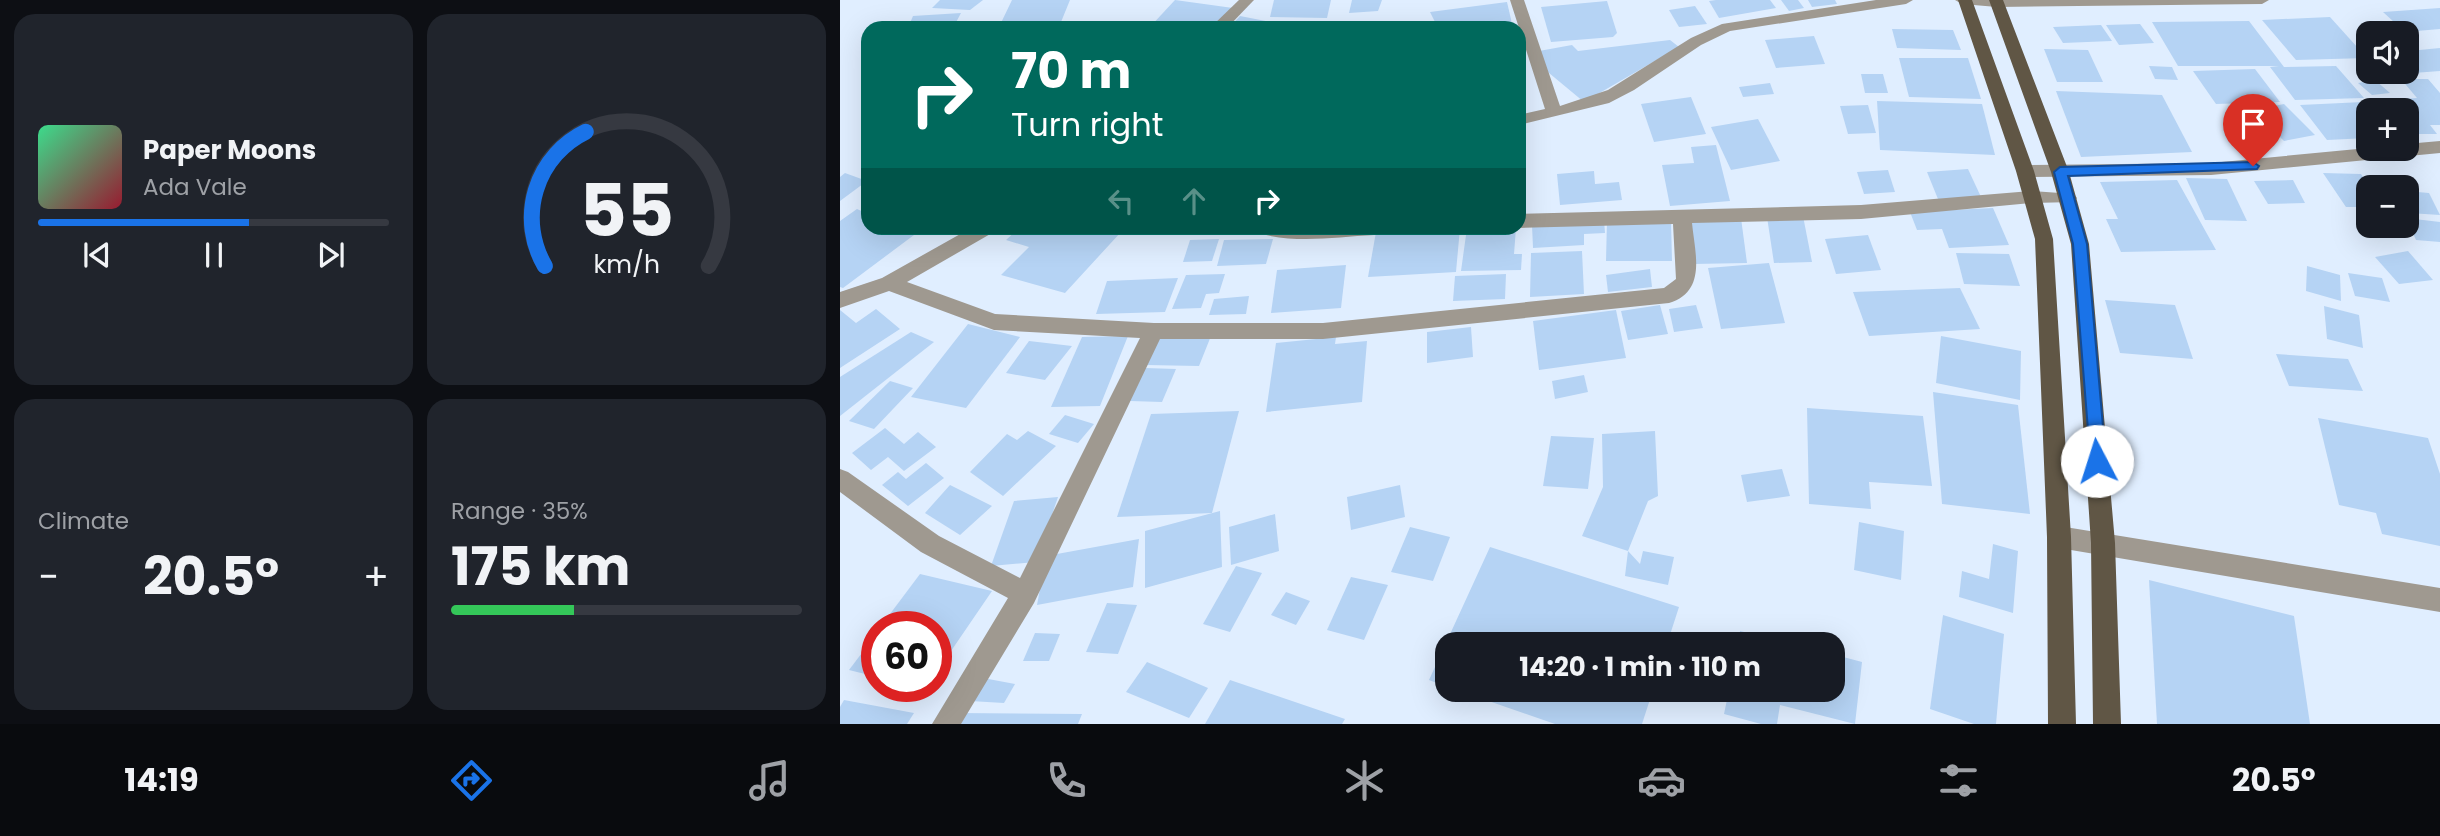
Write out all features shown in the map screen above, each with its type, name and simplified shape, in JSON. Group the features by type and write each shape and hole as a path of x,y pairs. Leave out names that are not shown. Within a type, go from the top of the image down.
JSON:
{"main road":[{"path":"1964,0 2025,171 2044,239 2059,537 2062,724"},
{"path":"1997,2 2060,172 2080,244 2103,543 2107,724"}],"street":[{"path":"1225,21 1247,0"},
{"path":"1517,0 1524,21"},
{"path":"1526,118 1589,104 1615,94 1700,37 1727,27 1906,0"},
{"path":"1964,0 2262,0"},
{"path":"1526,27 1554,112"},
{"path":"2025,171 2253,166 2440,146"},
{"path":"1526,221 1861,212 2031,197 2068,198"},
{"path":"889,283 993,322 1154,331 1323,331 1669,295 1685,283 1687,271 1682,216"},
{"path":"840,300 889,283 973,235"},
{"path":"946,724 1026,594 1154,331"},
{"path":"840,479 930,544 1026,594"},
{"path":"2059,537 2440,600"}],"building":[{"path":"940,0 983,0 970,10 932,8"},
{"path":"1012,0 1070,0 1061,21 1002,21"},
{"path":"1175,0 1233,8 1219,21 1156,21"},
{"path":"1274,0 1331,0 1327,18 1270,17"},
{"path":"1352,0 1382,0 1378,11 1349,13"},
{"path":"1770,0 1776,8 1719,18 1709,1"},
{"path":"1781,0 1798,0 1804,8 1789,11"},
{"path":"1808,0 1835,0 1837,4 1812,7"},
{"path":"1607,1 1617,33 1613,37 1551,42 1541,7"},
{"path":"1507,2 1511,21 1434,21 1430,12"},
{"path":"1695,6 1707,24 1679,27 1669,10"},
{"path":"2440,8 2440,29 2419,31 2419,21 2393,21 2383,12"},
{"path":"961,13 957,21 911,21 913,16"},
{"path":"1240,16 1265,21 1235,21"},
{"path":"2330,17 2356,46 2356,58 2296,60 2262,20"},
{"path":"2249,21 2284,67 2336,66 2364,98 2295,100 2270,67 2279,66 2178,66 2152,22"},
{"path":"2140,24 2154,43 2119,45 2106,25"},
{"path":"2101,25 2112,41 2063,43 2053,27"},
{"path":"1892,29 1953,30 1961,50 1897,48"},
{"path":"1814,36 1825,64 1776,68 1765,40"},
{"path":"1670,40 1679,47 1584,102 1543,68 1539,51 1572,45 1578,51"},
{"path":"2440,48 2440,71 2419,73 2419,50"},
{"path":"2044,49 2088,50 2103,82 2057,82"},
{"path":"1899,58 1968,58 1981,99 1909,97"},
{"path":"2149,66 2172,67 2178,80 2155,79"},
{"path":"2255,69 2280,102 2216,104 2193,71"},
{"path":"1861,74 1883,74 1888,93 1865,93"},
{"path":"2419,79 2428,79 2440,93 2440,125 2430,125 2437,134 2419,134 2417,98 2405,84 2419,84"},
{"path":"1770,83 1774,94 1743,97 1739,87"},
{"path":"2359,84 2380,84 2390,93 2372,95"},
{"path":"2056,91 2162,95 2192,152 2081,157"},
{"path":"1691,97 1706,134 1654,142 1641,104"},
{"path":"1877,101 1982,104 1995,155 1880,150"},
{"path":"2356,102 2356,139 2327,140 2300,105"},
{"path":"2284,104 2315,135 2284,141 2253,110"},
{"path":"1868,105 1876,133 1848,134 1840,106"},
{"path":"2250,118 2274,143 2247,147 2223,123"},
{"path":"1758,119 1780,161 1731,170 1711,127"},
{"path":"1716,145 1730,201 1670,206 1662,165 1694,163 1691,147"},
{"path":"1968,169 1981,197 1938,199 1927,172"},
{"path":"1888,170 1895,192 1864,194 1857,172"},
{"path":"1594,171 1595,184 1619,182 1622,200 1560,205 1557,174"},
{"path":"845,173 861,179 861,185 840,201 840,177"},
{"path":"2323,173 2362,175 2356,175 2356,207 2346,207"},
{"path":"2186,178 2227,179 2247,221 2205,220"},
{"path":"2177,180 2216,250 2121,252 2106,219 2118,219 2100,182"},
{"path":"2293,180 2305,203 2268,204 2254,181"},
{"path":"2419,192 2429,193 2440,215 2419,214"},
{"path":"1993,208 2009,245 1949,248 1942,229 1917,230 1910,212"},
{"path":"857,209 861,211 861,235 914,235 843,288 840,287 840,221"},
{"path":"1803,216 1812,262 1774,263 1767,217"},
{"path":"1741,218 1747,263 1693,264 1689,219"},
{"path":"1604,220 1605,233 1584,234 1584,245 1533,248 1532,225"},
{"path":"1607,220 1671,220 1672,261 1606,261"},
{"path":"2419,220 2440,222 2440,242 2415,238 2419,238"},
{"path":"1011,235 1118,235 1065,293 1001,275 1029,247 1006,240"},
{"path":"1375,235 1459,235 1456,272 1368,277"},
{"path":"1466,235 1515,235 1514,254 1522,254 1521,270 1461,271"},
{"path":"1868,235 1881,270 1836,274 1825,239"},
{"path":"1219,239 1212,261 1183,262 1190,240"},
{"path":"1273,239 1266,264 1217,266 1224,240"},
{"path":"1582,251 1584,294 1530,297 1531,253"},
{"path":"2408,251 2433,280 2399,284 2375,257"},
{"path":"1956,253 2009,254 2020,286 1964,284"},
{"path":"1769,263 1785,323 1721,329 1708,268"},
{"path":"1346,265 1341,308 1271,313 1277,270"},
{"path":"2307,266 2340,275 2341,301 2306,291"},
{"path":"1650,269 1652,287 1608,292 1606,275"},
{"path":"2348,273 2382,278 2390,302 2355,296"},
{"path":"1225,274 1219,293 1206,294 1201,308 1172,309 1186,275"},
{"path":"1506,274 1505,299 1453,301 1455,276"},
{"path":"1178,278 1165,312 1096,314 1107,281"},
{"path":"1960,288 1980,329 1869,336 1853,292"},
{"path":"1249,296 1246,314 1209,315 1214,299"},
{"path":"2105,300 2175,305 2193,359 2120,353"},
{"path":"1660,305 1668,334 1628,340 1621,311"},
{"path":"1696,305 1703,328 1674,332 1669,309"},
{"path":"2324,306 2359,315 2363,348 2327,339"},
{"path":"876,309 900,329 840,368 840,310 856,323"},
{"path":"1616,310 1626,358 1539,370 1533,321"},
{"path":"968,324 1020,337 966,408 911,397"},
{"path":"1471,327 1473,357 1427,363 1427,332"},
{"path":"911,332 934,342 840,416 840,377"},
{"path":"1159,335 1211,336 1199,366 1146,365"},
{"path":"1128,336 1100,406 1051,407 1082,337"},
{"path":"1941,336 2021,351 2020,400 1936,383"},
{"path":"1336,337 1335,344 1367,341 1362,402 1266,412 1276,343"},
{"path":"1029,341 1072,346 1045,380 1006,373"},
{"path":"2276,354 2348,359 2363,391 2289,386"},
{"path":"1145,368 1176,369 1162,402 1130,401"},
{"path":"1584,375 1588,392 1555,399 1552,381"},
{"path":"890,381 913,388 874,429 849,421"},
{"path":"1933,392 2018,405 2030,514 1942,504"},
{"path":"1807,408 1923,416 1932,486 1869,482 1871,509 1809,504"},
{"path":"1239,411 1212,513 1117,517 1151,414"},
{"path":"1065,415 1094,424 1078,443 1049,434"},
{"path":"2318,418 2428,438 2440,474 2440,546 2382,534 2376,513 2339,505"},
{"path":"885,428 904,444 918,432 936,447 904,471 888,457 871,470 852,453"},
{"path":"1028,431 1056,446 1003,496 970,472 1007,434 1017,440"},
{"path":"1655,431 1658,496 1648,501 1628,551 1582,536 1603,487 1602,434"},
{"path":"1551,436 1594,438 1588,489 1543,486"},
{"path":"926,463 944,478 908,506 882,485 898,472 906,479"},
{"path":"1782,469 1790,496 1747,502 1741,475"},
{"path":"950,485 992,506 960,535 925,513"},
{"path":"1400,485 1405,517 1351,530 1347,497"},
{"path":"1058,497 1036,562 991,566 1014,501"},
{"path":"1220,511 1222,567 1145,588 1145,531"},
{"path":"1275,514 1279,551 1231,565 1229,527"},
{"path":"1859,522 1904,531 1901,580 1854,570"},
{"path":"1410,527 1450,537 1433,581 1391,572"},
{"path":"1139,539 1133,587 1037,605 1046,556"},
{"path":"1993,544 2018,551 2013,613 1959,597 1962,571 1989,579"},
{"path":"1490,547 1679,607 1671,632 1451,632"},
{"path":"1628,551 1640,564 1643,551 1674,557 1668,585 1625,576"},
{"path":"1236,566 1262,573 1230,632 1203,624"},
{"path":"920,574 992,591 952,650 952,611 892,611"},
{"path":"1351,577 1388,585 1364,640 1327,630"},
{"path":"2149,580 2294,616 2310,724 2157,724"},
{"path":"1286,592 1310,601 1296,625 1271,615"},
{"path":"1107,603 1137,605 1118,654 1086,652"},
{"path":"1943,615 2004,634 1996,724 1974,724 1930,709"},
{"path":"1035,633 1060,634 1049,661 1023,661"},
{"path":"861,654 861,673 849,670"},
{"path":"1845,657 1862,662 1855,724 1780,705 1777,724 1761,724 1724,714 1726,702 1845,702"},
{"path":"1147,662 1208,688 1189,718 1126,692"},
{"path":"1435,667 1435,682 1429,680"},
{"path":"983,678 1015,684 1004,703 970,701"},
{"path":"1230,680 1345,719 1342,724 1205,724"},
{"path":"844,700 914,713 907,724 840,724 840,707"},
{"path":"1492,702 1649,702 1642,724 1555,724"},
{"path":"955,713 1082,714 1078,724 951,724"}],"route":[{"path":"2097,461 2080,244 2060,172 2253,166"}]}
